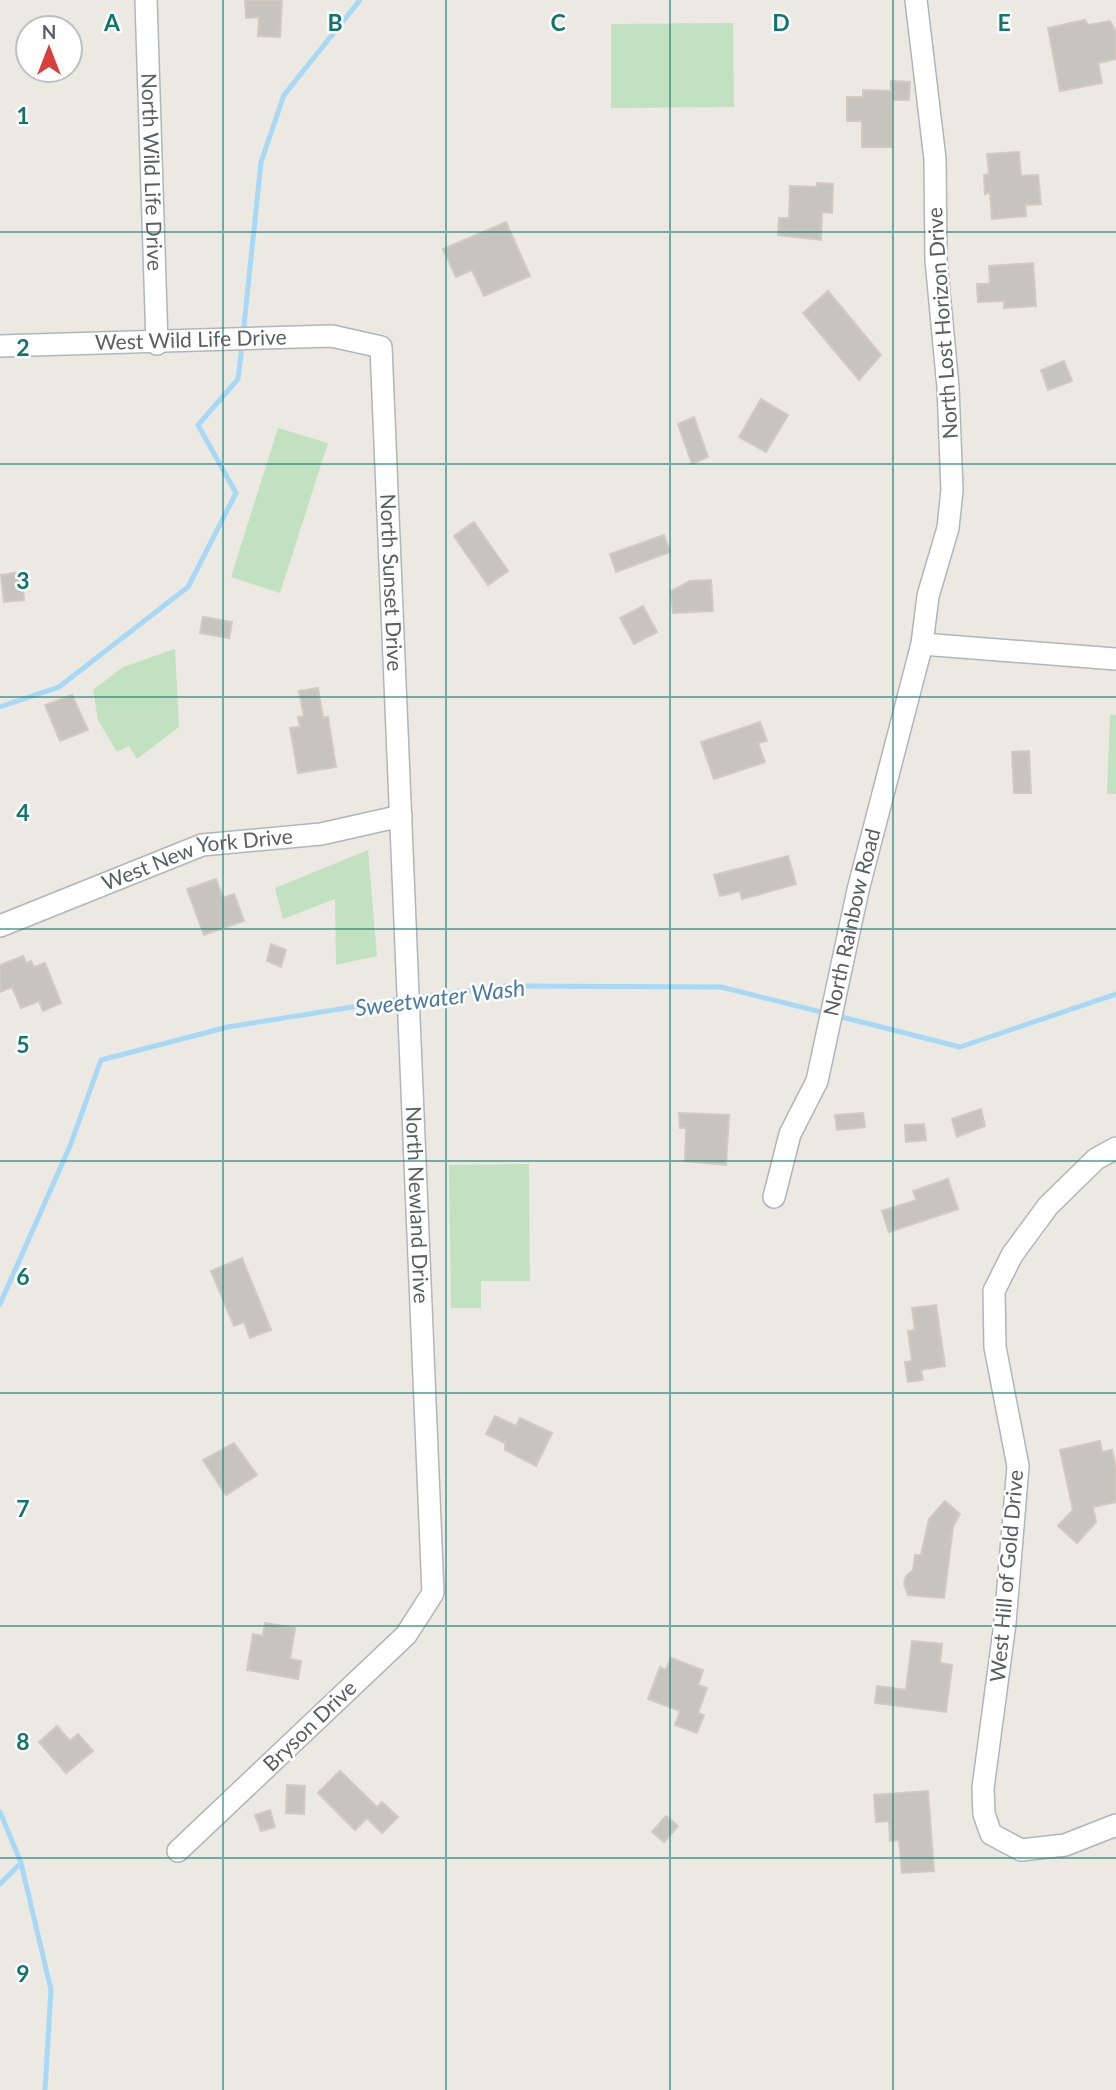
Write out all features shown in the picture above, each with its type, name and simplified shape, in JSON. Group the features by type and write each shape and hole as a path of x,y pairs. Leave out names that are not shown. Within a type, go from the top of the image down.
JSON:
{"street":[{"name":"North Wild Life Drive","path":"146,0 157,344"},
{"name":"North Lost Horizon Drive","path":"916,0 935,159 936,260 948,387 952,490 948,528 928,596 922,644"},
{"name":"West Wild Life Drive","path":"0,346 157,344 332,336 381,347"},
{"name":"North Sunset Drive","path":"381,347 401,816"},
{"path":"922,644 1116,659"},
{"name":"North Rainbow Road","path":"774,1197 790,1134 817,1081 858,890 922,644"},
{"name":"West New York Drive","path":"0,926 202,845 321,834 401,816"},
{"name":"North Newland Drive","path":"401,816 433,1593"},
{"name":"West Hill of Gold Drive","path":"1116,1148 1096,1158 1048,1206 1012,1255 995,1292 996,1347 1018,1466 1005,1623 983,1787 984,1814 991,1834 1021,1850 1065,1845 1116,1825"},
{"name":"Bryson Drive","path":"178,1851 406,1635 433,1593"}],"green space":[{"path":"733,23 734,107 611,108 611,24"},
{"path":"278,428 328,443 280,593 231,577"},
{"path":"175,649 179,727 137,759 129,746 117,752 98,720 93,690 123,667"},
{"path":"1110,715 1116,715 1116,794 1107,794"},
{"path":"368,850 377,956 336,965 335,899 283,919 275,888"},
{"path":"529,1164 530,1281 481,1281 481,1308 451,1308 449,1165"}],"building":[{"path":"245,0 282,0 280,37 258,36 259,17 246,18"},
{"path":"1085,20 1088,25 1110,21 1116,32 1116,59 1098,63 1102,83 1060,91 1048,28"},
{"path":"891,81 910,82 909,100 892,100 892,147 862,147 862,121 847,121 847,97 863,97 863,90 891,91"},
{"path":"1019,152 1021,176 1038,175 1041,204 1025,205 1026,216 992,219 990,192 985,194 984,175 989,174 987,154"},
{"path":"817,183 833,184 832,213 822,212 821,240 778,235 779,218 789,218 790,186 817,187"},
{"path":"506,222 530,276 484,296 472,270 456,277 443,249"},
{"path":"1033,263 1036,306 1004,308 1004,301 978,302 977,284 990,284 989,266"},
{"path":"828,291 881,355 859,380 803,313"},
{"path":"1064,361 1072,381 1048,390 1041,370"},
{"path":"761,399 788,415 766,452 739,437"},
{"path":"694,417 708,457 692,464 678,424"},
{"path":"474,522 508,571 488,585 454,536"},
{"path":"664,535 670,552 616,572 610,554"},
{"path":"21,572 24,600 4,602 1,575"},
{"path":"711,580 713,611 673,613 671,591 690,581"},
{"path":"643,606 657,632 634,644 620,618"},
{"path":"203,617 232,622 229,638 200,633"},
{"path":"318,688 323,718 328,717 336,767 298,773 290,728 300,727 298,717 304,716 299,691"},
{"path":"72,695 88,730 60,741 45,705"},
{"path":"760,722 767,741 758,743 765,762 714,779 701,742"},
{"path":"1029,751 1031,793 1014,793 1012,752"},
{"path":"788,856 796,884 742,899 740,891 720,896 714,875"},
{"path":"216,879 223,898 234,894 244,921 204,935 187,889"},
{"path":"271,944 286,950 281,967 267,961"},
{"path":"23,956 26,963 31,961 34,967 45,963 61,1003 43,1011 39,1001 21,1008 12,987 0,992 0,965"},
{"path":"981,1109 985,1126 957,1137 952,1119"},
{"path":"679,1113 729,1115 726,1165 685,1161 686,1128 680,1128"},
{"path":"863,1113 865,1127 837,1130 835,1115"},
{"path":"924,1124 926,1140 906,1142 905,1125"},
{"path":"948,1179 958,1209 889,1232 882,1211 917,1200 913,1191"},
{"path":"242,1258 271,1330 250,1338 244,1322 234,1326 211,1271"},
{"path":"936,1305 945,1366 921,1370 923,1380 908,1382 905,1362 912,1361 908,1331 915,1330 912,1308"},
{"path":"495,1416 516,1426 520,1418 552,1433 536,1466 505,1450 505,1443 486,1434"},
{"path":"1100,1441 1102,1452 1112,1450 1116,1468 1116,1502 1093,1507 1096,1522 1077,1543 1058,1526 1073,1510 1060,1450"},
{"path":"234,1443 257,1475 226,1495 203,1460"},
{"path":"945,1501 960,1514 953,1527 944,1598 908,1595 904,1584 906,1576 913,1570 915,1555 921,1555 929,1519"},
{"path":"265,1623 295,1628 290,1659 301,1661 298,1679 247,1670 253,1634 263,1636"},
{"path":"912,1641 942,1644 940,1663 952,1665 946,1712 875,1703 877,1686 906,1690"},
{"path":"671,1658 703,1670 698,1685 707,1688 698,1713 704,1715 697,1733 675,1725 680,1711 648,1699 660,1667 666,1670"},
{"path":"57,1726 70,1741 78,1734 93,1751 66,1773 39,1742"},
{"path":"340,1771 377,1807 382,1802 398,1817 382,1833 367,1818 355,1830 318,1793"},
{"path":"287,1785 305,1786 304,1814 286,1813"},
{"path":"928,1791 934,1871 902,1873 899,1840 890,1841 889,1821 876,1822 874,1795"},
{"path":"270,1810 275,1827 261,1831 255,1815"},
{"path":"666,1816 678,1826 664,1842 652,1832"}],"waterway":[{"path":"243,335 261,162 284,95 360,0"},
{"path":"0,707 59,687 188,587 236,493 198,425 238,379 242,345"},
{"name":"Sweetwater Wash","path":"412,998 505,986 721,987 825,1013"},
{"name":"Sweetwater Wash","path":"834,1015 960,1047 1116,994"},
{"name":"Sweetwater Wash","path":"0,1304 70,1146 101,1060 228,1027 402,999"},
{"name":"Sweetwater Wash","path":"0,1812 21,1863 0,1884"},
{"path":"21,1863 51,1990 45,2090"}]}
